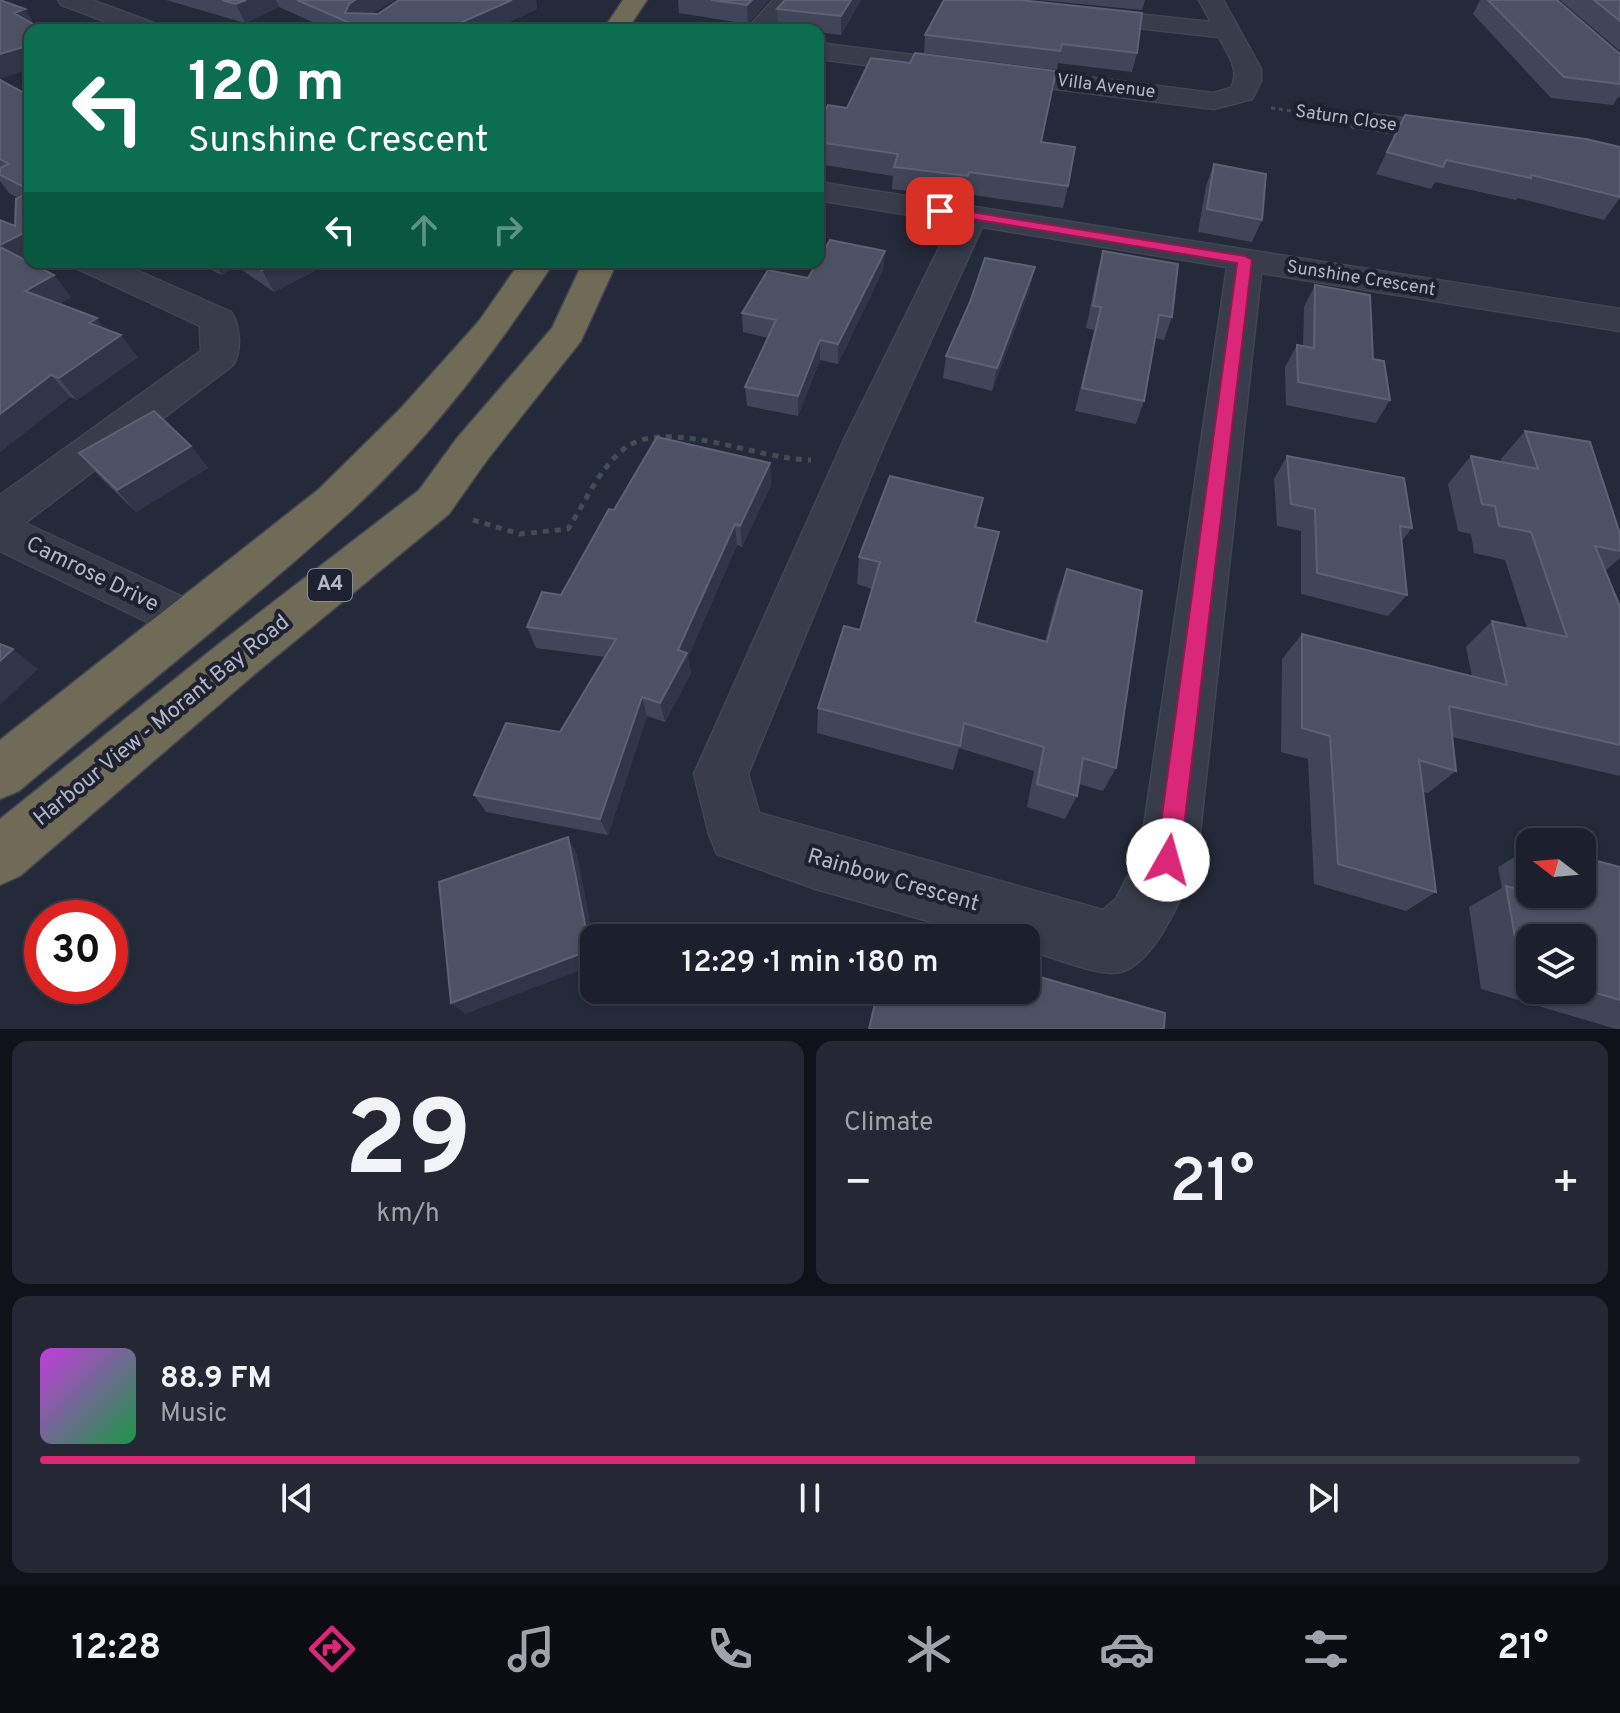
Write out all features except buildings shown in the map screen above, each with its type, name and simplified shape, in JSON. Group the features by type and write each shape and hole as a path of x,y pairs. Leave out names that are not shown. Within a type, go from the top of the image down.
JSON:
{"highway":[{"path":"619,24 635,0"},
{"path":"0,773 334,501 415,418 492,329 533,268"},
{"name":"Harbour View - Morant Bay Road","path":"0,856 202,688 434,502 472,449 568,333 597,268"}],"street":[{"path":"70,0 134,24"},
{"path":"764,24 786,0"},
{"path":"1211,0 1248,69 1248,81 1242,93 1214,101"},
{"path":"1054,12 1227,31"},
{"name":"Villa Avenue","path":"824,52 1214,101"},
{"name":"Saturn Close","path":"1362,121 1483,138"},
{"name":"Sunshine Crescent","path":"824,192 1620,320"},
{"name":"Rainbow Crescent","path":"971,216 864,442 721,774 737,834 816,860 1112,943 1137,920 1168,860 1245,260"},
{"name":"Camrose Drive","path":"0,518 220,356 218,320 103,268"},
{"name":"Camrose Drive","path":"0,531 185,620"}],"path":[{"name":"Saturn Close","path":"1214,101 1362,121"},
{"path":"434,502 493,530 531,537 568,529 625,448 650,436 675,435 795,462 830,458 864,442"}],"route":[{"path":"940,211 1245,260 1168,860"}]}
